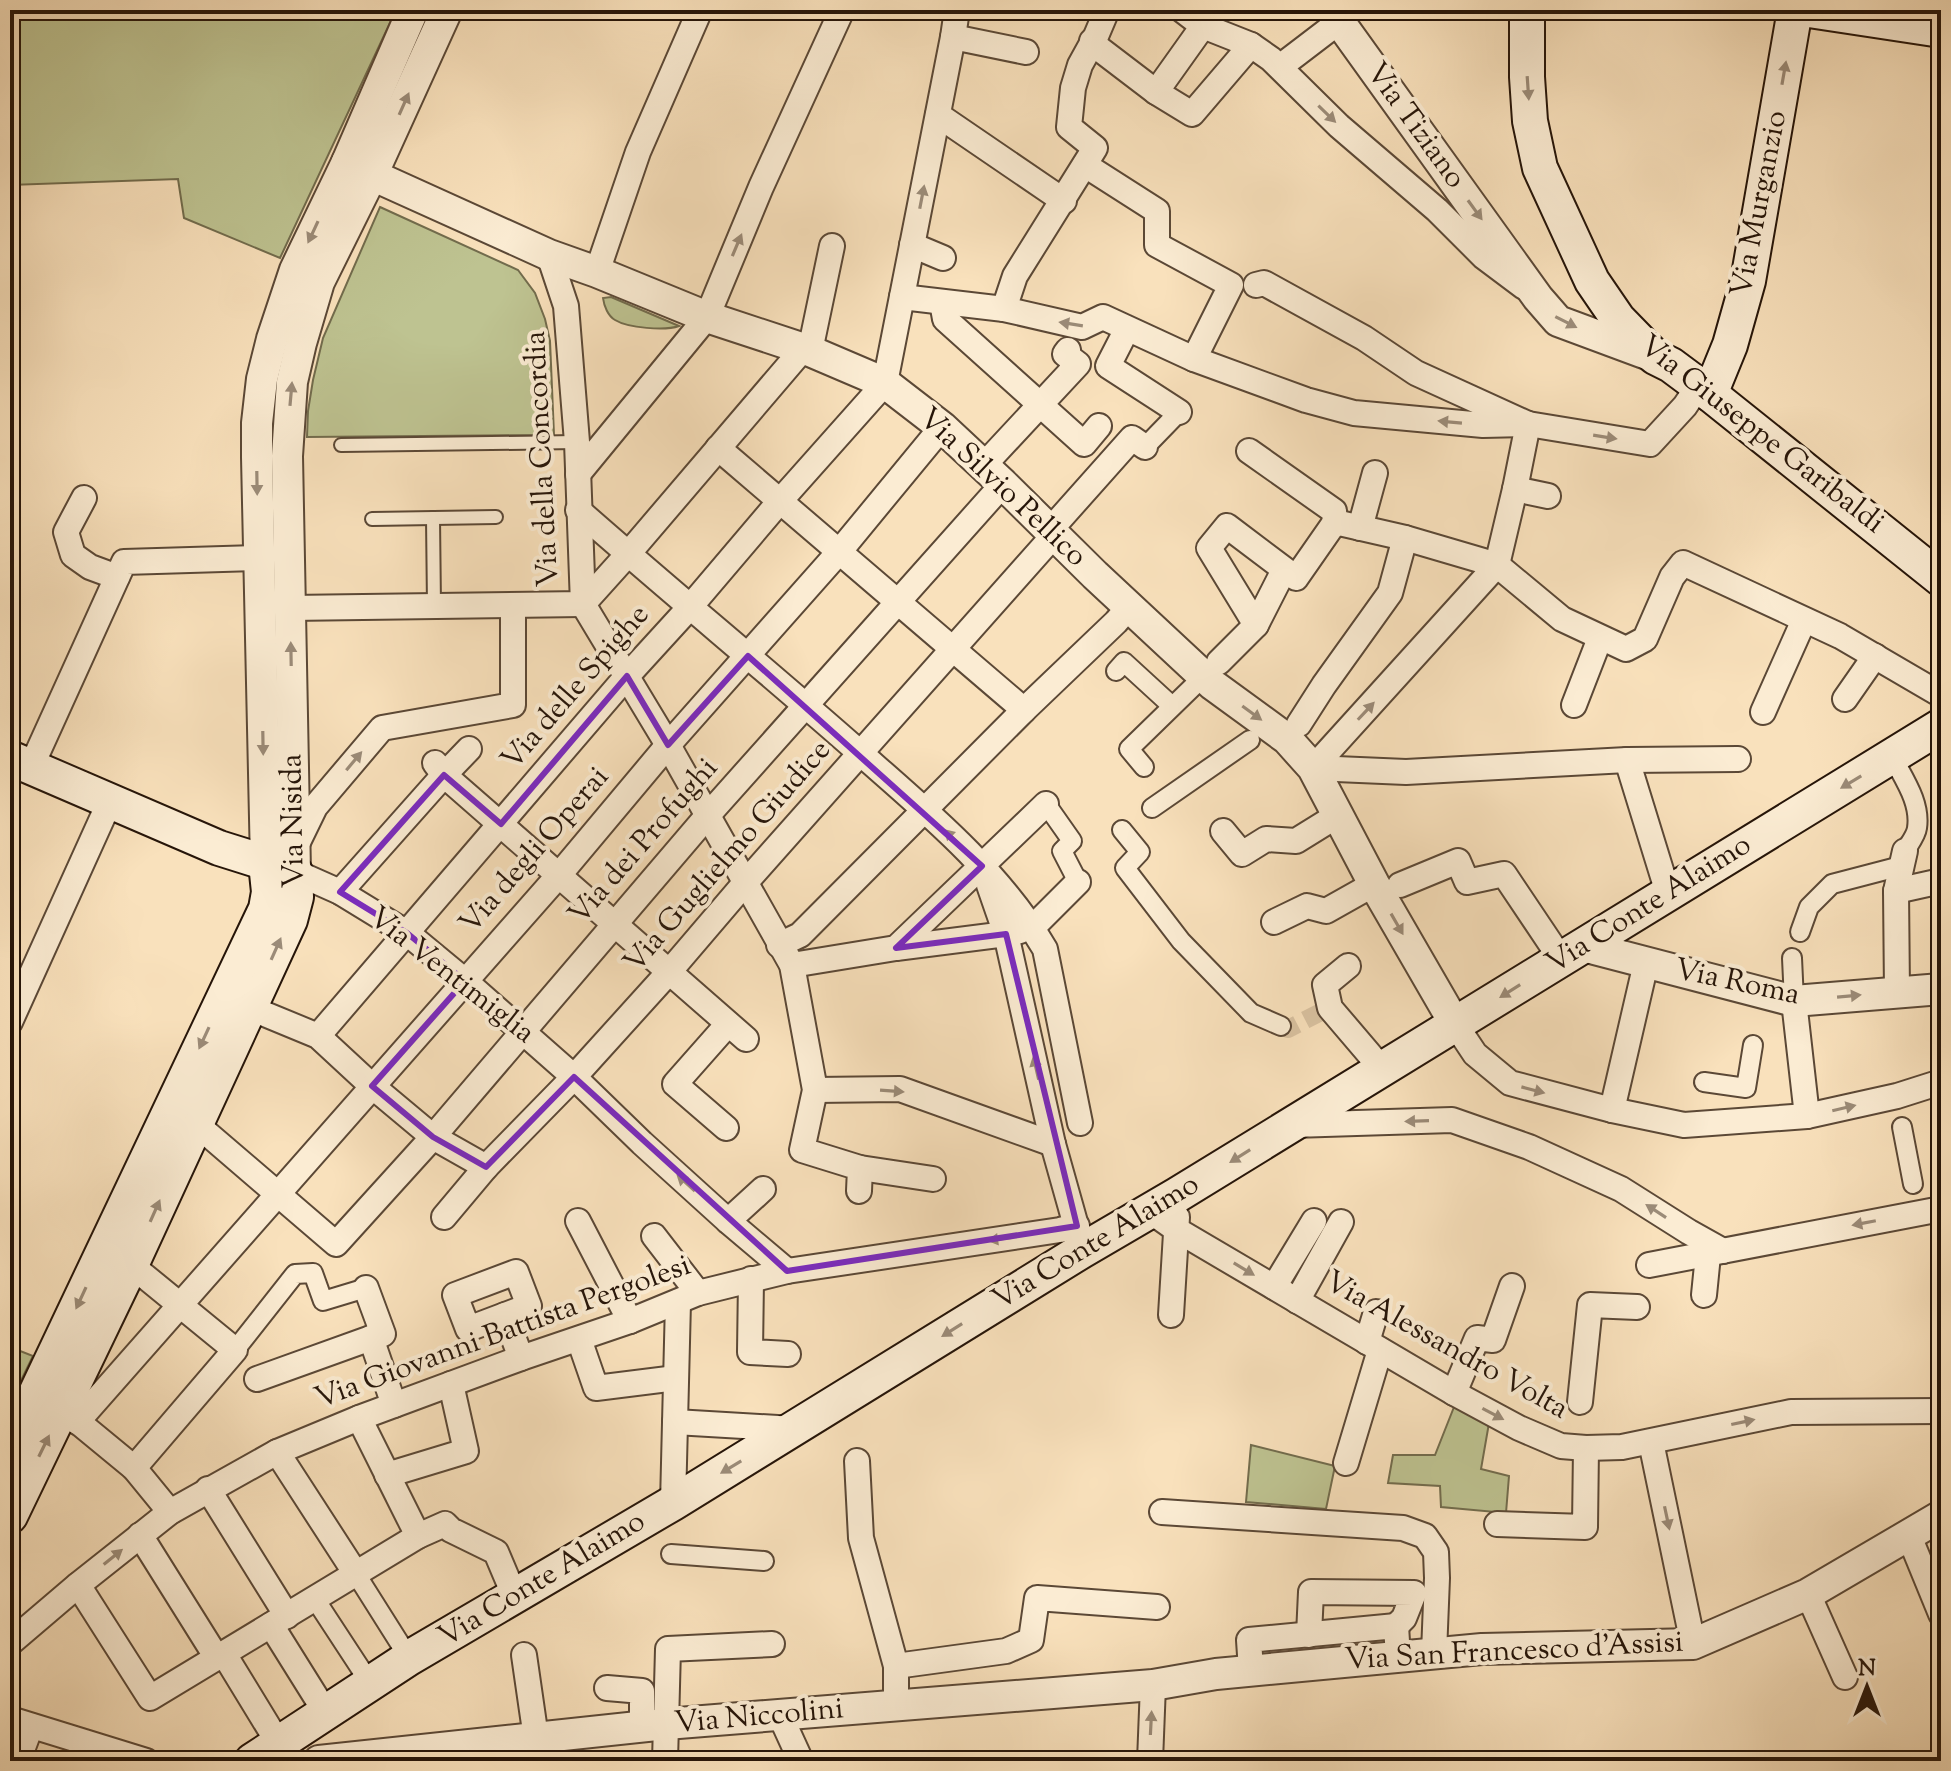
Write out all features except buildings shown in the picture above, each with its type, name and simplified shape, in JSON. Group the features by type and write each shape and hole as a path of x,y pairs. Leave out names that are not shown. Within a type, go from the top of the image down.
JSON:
{"main road":[{"name":"Via Giuseppe Garibaldi","path":"1527,10 1530,121 1540,168 1592,281 1618,319 1655,357 1705,390 1939,577"},
{"name":"Via Murganzio","path":"1705,390 1730,345 1748,281 1795,10"},
{"path":"1809,10 1941,30"},
{"name":"Via Conte Alaimo","path":"265,1752 409,1658 794,1429 1080,1238 1163,1203 1941,726"},
{"name":"Via Ventimiglia","path":"21,763 219,848 285,861"},
{"name":"Via Nisida","path":"10,1516 70,1416 131,1265 290,920 296,897 285,861"},
{"name":"Via Nisida","path":"11,1445 266,909 269,892 285,861"}],"street":[{"path":"359,168 413,10"},
{"path":"359,168 447,10"},
{"path":"597,272 638,152 700,10"},
{"path":"578,474 707,317 761,187 842,10"},
{"path":"885,383 957,10"},
{"path":"1004,309 1015,276 1095,148 1069,127 1073,88 1080,65 1107,10"},
{"path":"1156,92 1192,15 1251,45 1278,61 1339,126 1437,210 1484,257 1538,298"},
{"path":"1278,61 1336,15"},
{"name":"Via Tiziano","path":"1336,15 1498,243 1558,321 1655,357"},
{"path":"953,37 1026,52"},
{"path":"1094,38 1156,92 1192,114 1251,45"},
{"path":"938,115 1064,201"},
{"path":"1085,165 1157,211 1157,245 1244,285 1264,283 1364,338 1416,373 1528,424"},
{"name":"Via Silvio Pellico","path":"359,168 549,255 707,317 806,350 885,383 942,427 1129,607 1212,669 1287,739 1313,768 1338,815 1387,884 1455,1024"},
{"name":"Via Nisida","path":"285,861 258,558 257,446 262,379 295,270 359,168"},
{"name":"Via Nisida","path":"285,861 290,608 287,456 292,382 319,282 359,168"},
{"path":"912,245 943,258"},
{"path":"290,608 583,604 806,350 832,246"},
{"name":"Via della Concordia","path":"549,255 566,306 577,442 583,604 668,745 786,955 815,1090"},
{"path":"1194,359 1244,285"},
{"path":"902,297 1004,309 1082,327 1103,317 1194,359 1306,400 1354,413 1483,425 1528,424 1650,444 1685,406 1705,390"},
{"path":"942,302 945,319 1084,444 1099,426"},
{"path":"1127,329 1108,366 1179,412 1145,447"},
{"name":"Via dei Profughi","path":"278,1194 336,1244 433,1137 708,815 897,601 994,474 1040,405 1078,364 1065,354 1068,350"},
{"name":"Via delle Spighe","path":"318,1036 627,676 885,383"},
{"path":"1313,768 1497,565 1528,424"},
{"name":"Via degli Operai","path":"70,1416 180,1306 559,875 668,745 839,552 942,427"},
{"name":"Via Guglielmo Giudice","path":"444,1217 486,1167 574,1077 669,972 954,649 1132,438 1145,447"},
{"path":"718,448 1024,710"},
{"path":"1144,767 1129,749 1256,625 1290,574 1335,522 1334,511 1249,451"},
{"path":"1360,528 1375,473"},
{"path":"1515,489 1548,496"},
{"path":"84,498 66,532 73,555 90,567 117,577"},
{"path":"578,510 806,705 982,866 1045,949 1080,1123"},
{"path":"1335,522 1405,538 1497,565 1562,619 1626,649 1645,639 1672,577 1683,563 1840,636 1941,695"},
{"path":"1256,625 1209,548 1227,526 1290,574"},
{"path":"1299,724 1390,593 1405,538"},
{"path":"21,763 124,562 258,558"},
{"path":"285,861 315,807 382,728 513,705 513,605"},
{"path":"786,955 800,935 1129,607"},
{"path":"1763,712 1804,620"},
{"path":"1574,705 1600,638"},
{"path":"1845,699 1875,656"},
{"path":"1116,671 1124,662 1172,706"},
{"path":"1152,808 1250,740"},
{"path":"340,892 439,769 469,749"},
{"path":"1892,756 1917,810 1917,831 1903,858 1896,891 1897,992"},
{"path":"1313,768 1406,772 1627,760 1738,759"},
{"path":"1627,760 1668,893"},
{"path":"439,769 737,1031 675,1084 726,1128"},
{"path":"10,1022 110,801"},
{"path":"786,955 896,948 1032,928 1078,882 1062,851 1072,841 1046,804 896,948"},
{"path":"1223,831 1242,854 1266,839 1296,841 1338,815"},
{"path":"1122,830 1140,852 1125,868 1181,941 1251,1013 1281,1026"},
{"path":"1800,932 1809,907 1832,884 1903,858"},
{"name":"Via Ventimiglia","path":"285,861 407,933 574,1077 642,1143 787,1271"},
{"path":"1274,922 1307,906 1326,911 1387,884 1458,861 1467,882 1504,874 1572,952"},
{"path":"982,866 1006,934 1053,1144 1080,1238"},
{"path":"1896,891 1941,881"},
{"name":"Via Roma","path":"1572,952 1646,963 1794,1001 1941,989"},
{"path":"1792,958 1807,1116"},
{"path":"1612,1110 1646,963"},
{"path":"1348,966 1325,985 1325,1010 1382,1069"},
{"path":"250,1008 318,1036 433,1137 486,1167"},
{"path":"1455,1024 1475,1054 1510,1083 1684,1125 1807,1116 1897,1096 1941,1082"},
{"path":"1704,1082 1746,1088 1753,1045"},
{"path":"933,1179 860,1179 802,1150 815,1090 900,1089 1053,1144"},
{"path":"1289,1125 1452,1120 1529,1147 1621,1189 1716,1253"},
{"path":"195,1123 278,1194"},
{"path":"1902,1127 1913,1184"},
{"path":"728,1221 763,1189"},
{"path":"1163,1203 1177,1230 1171,1315"},
{"path":"1649,1265 1941,1209"},
{"path":"578,1221 630,1321"},
{"path":"1274,1287 1314,1221"},
{"path":"1297,1301 1341,1222"},
{"name":"Via Giovanni Battista Pergolesi","path":"10,1643 170,1512 277,1452 359,1418 630,1321 688,1297 751,1279 1060,1230 1080,1238"},
{"name":"Via Alessandro Volta","path":"1177,1230 1454,1393 1519,1428 1561,1446 1622,1447 1791,1412 1941,1411"},
{"path":"1580,1402 1590,1305 1637,1312 1649,1265 1689,1232"},
{"path":"654,1236 688,1297 676,1378 673,1503"},
{"path":"1704,1295 1716,1253"},
{"path":"131,1265 235,1350"},
{"path":"134,1468 295,1274 313,1273 323,1301 366,1288 383,1334 257,1379"},
{"path":"751,1279 750,1352 788,1354"},
{"path":"1454,1393 1477,1338 1493,1340 1512,1286"},
{"path":"1346,1463 1373,1346 1376,1312"},
{"path":"505,1315 521,1358"},
{"path":"371,1338 394,1405"},
{"path":"579,1339 596,1388 676,1378"},
{"path":"387,1475 469,1461 451,1384"},
{"path":"70,1416 134,1468 170,1512"},
{"path":"359,1418 418,1536"},
{"path":"675,1422 794,1429"},
{"path":"1651,1442 1693,1644"},
{"path":"1497,1524 1585,1527 1586,1448"},
{"path":"277,1452 409,1658"},
{"path":"857,1461 861,1538 896,1666 896,1705"},
{"path":"208,1489 326,1713"},
{"path":"1162,1512 1403,1528 1425,1536 1436,1552 1434,1653"},
{"name":"Via San Francesco d'Assisi","path":"1153,1685 1251,1670 1482,1649 1693,1644 1808,1594 1941,1516"},
{"path":"78,1585 150,1698 418,1536 445,1524 496,1552 515,1597"},
{"path":"140,1535 220,1656 265,1752"},
{"path":"1909,1536 1941,1614"},
{"path":"671,1554 764,1561"},
{"path":"1251,1670 1249,1640 1309,1635 1396,1626 1404,1618 1414,1593 1311,1592 1309,1635"},
{"path":"1808,1594 1845,1677"},
{"path":"896,1666 1006,1651 1031,1640 1037,1598 1157,1607"},
{"path":"315,1599 370,1683"},
{"path":"1396,1626 1398,1657"},
{"path":"654,1726 668,1649 772,1644"},
{"path":"524,1655 536,1738"},
{"path":"1150,1761 1153,1685"},
{"name":"Via Niccolini","path":"319,1761 403,1756 654,1726 1153,1685"},
{"path":"607,1688 642,1691 665,1761"},
{"path":"780,1715 801,1761"},
{"path":"18,1761 20,1722 146,1761"}],"lane":[{"path":"341,445 577,442"},
{"path":"372,519 496,517"},
{"path":"433,518 434,606"}],"highlighted area":[{"path":"748,656 982,866 896,948 1006,934 1077,1226 787,1271 574,1077 486,1167 433,1137 372,1086 465,981 407,933 340,892 444,775 501,824 627,676 668,745"}],"green space":[{"path":"10,10 396,10 280,258 184,218 178,179 10,185"},
{"path":"380,207 518,270 535,293 550,341 554,435 307,437 313,380 323,338"},
{"path":"611,297 679,326 656,328 621,323 605,307 603,298"},
{"path":"10,1347 33,1356 10,1403"},
{"path":"1454,1407 1489,1423 1481,1469 1509,1476 1506,1513 1441,1507 1440,1486 1388,1483 1393,1455 1435,1455"},
{"path":"1251,1445 1335,1466 1326,1509 1246,1502"}],"tunnel":[{"path":"1281,1026 1288,1029 1321,1012"}]}
